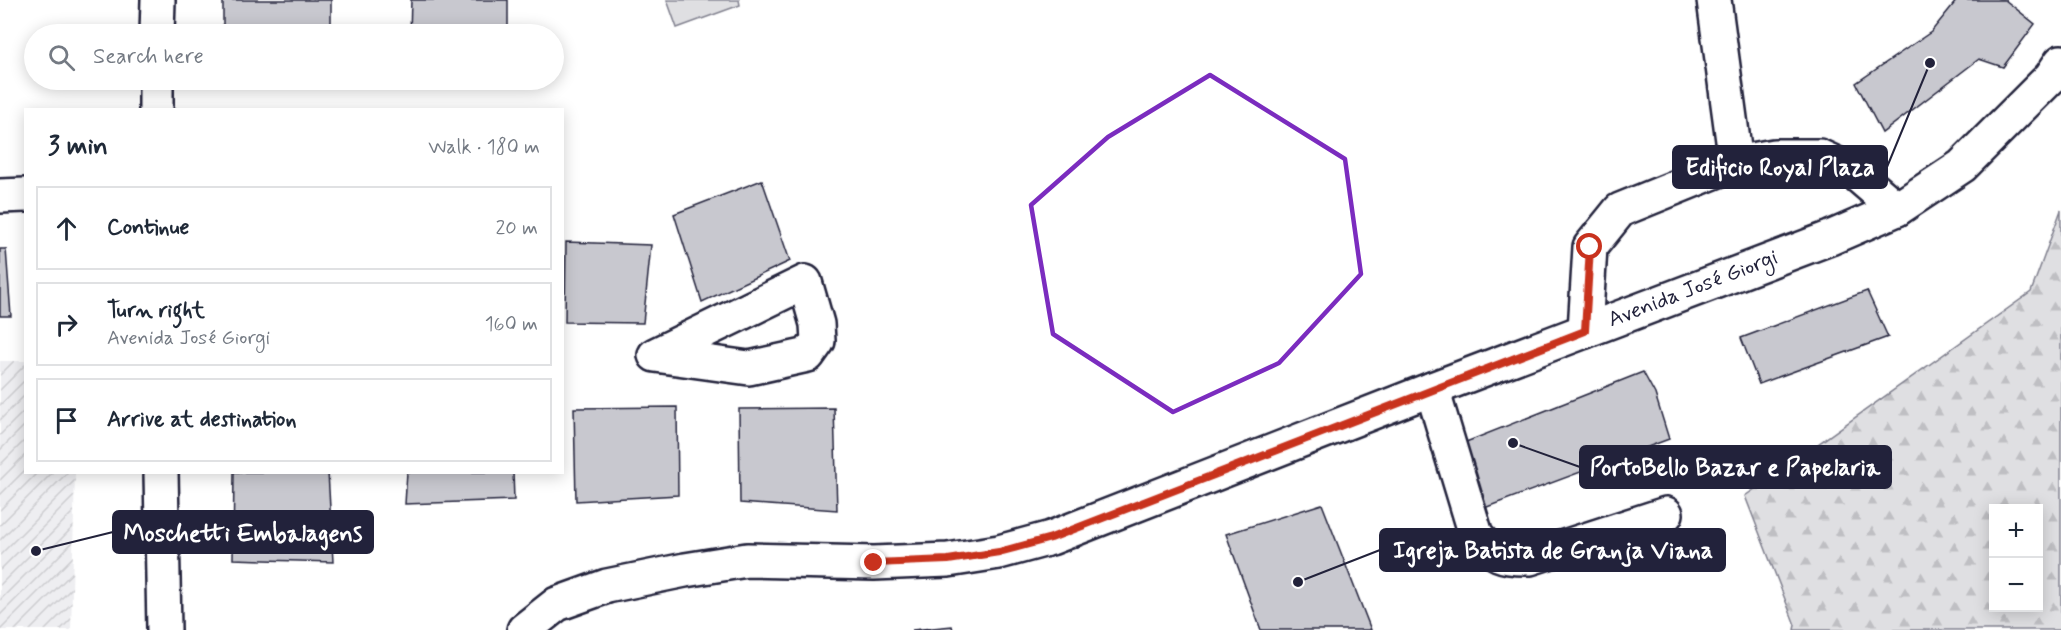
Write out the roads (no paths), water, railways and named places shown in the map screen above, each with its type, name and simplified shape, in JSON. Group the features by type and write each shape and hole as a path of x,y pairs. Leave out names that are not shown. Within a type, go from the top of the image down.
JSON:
{"street":[{"path":"157,24 158,0"},
{"path":"1714,0 1736,164"},
{"name":"Avenida José Giorgi","path":"524,630 557,604 607,586 685,570 747,560 874,563 948,560 999,552 1051,538 1431,389 1830,238 1897,209 1962,166 2050,77 2061,62"},
{"path":"156,90 156,108"},
{"path":"1585,331 1590,247 1620,210 1736,164 1774,156 1819,156 1854,172 1897,209"},
{"path":"0,195 24,195"},
{"path":"1431,389 1476,535 1492,552 1511,559 1530,558 1666,514"},
{"path":"161,474 164,630"}],"place":[{"name":"Edificio Royal Plaza","path":"1930,63"},
{"name":"PortoBello Bazar e Papelaria","path":"1513,443"},
{"name":"Moschetti Embalagens","path":"36,551"},
{"name":"Igreja Batista de Granja Viana","path":"1298,582"}]}
